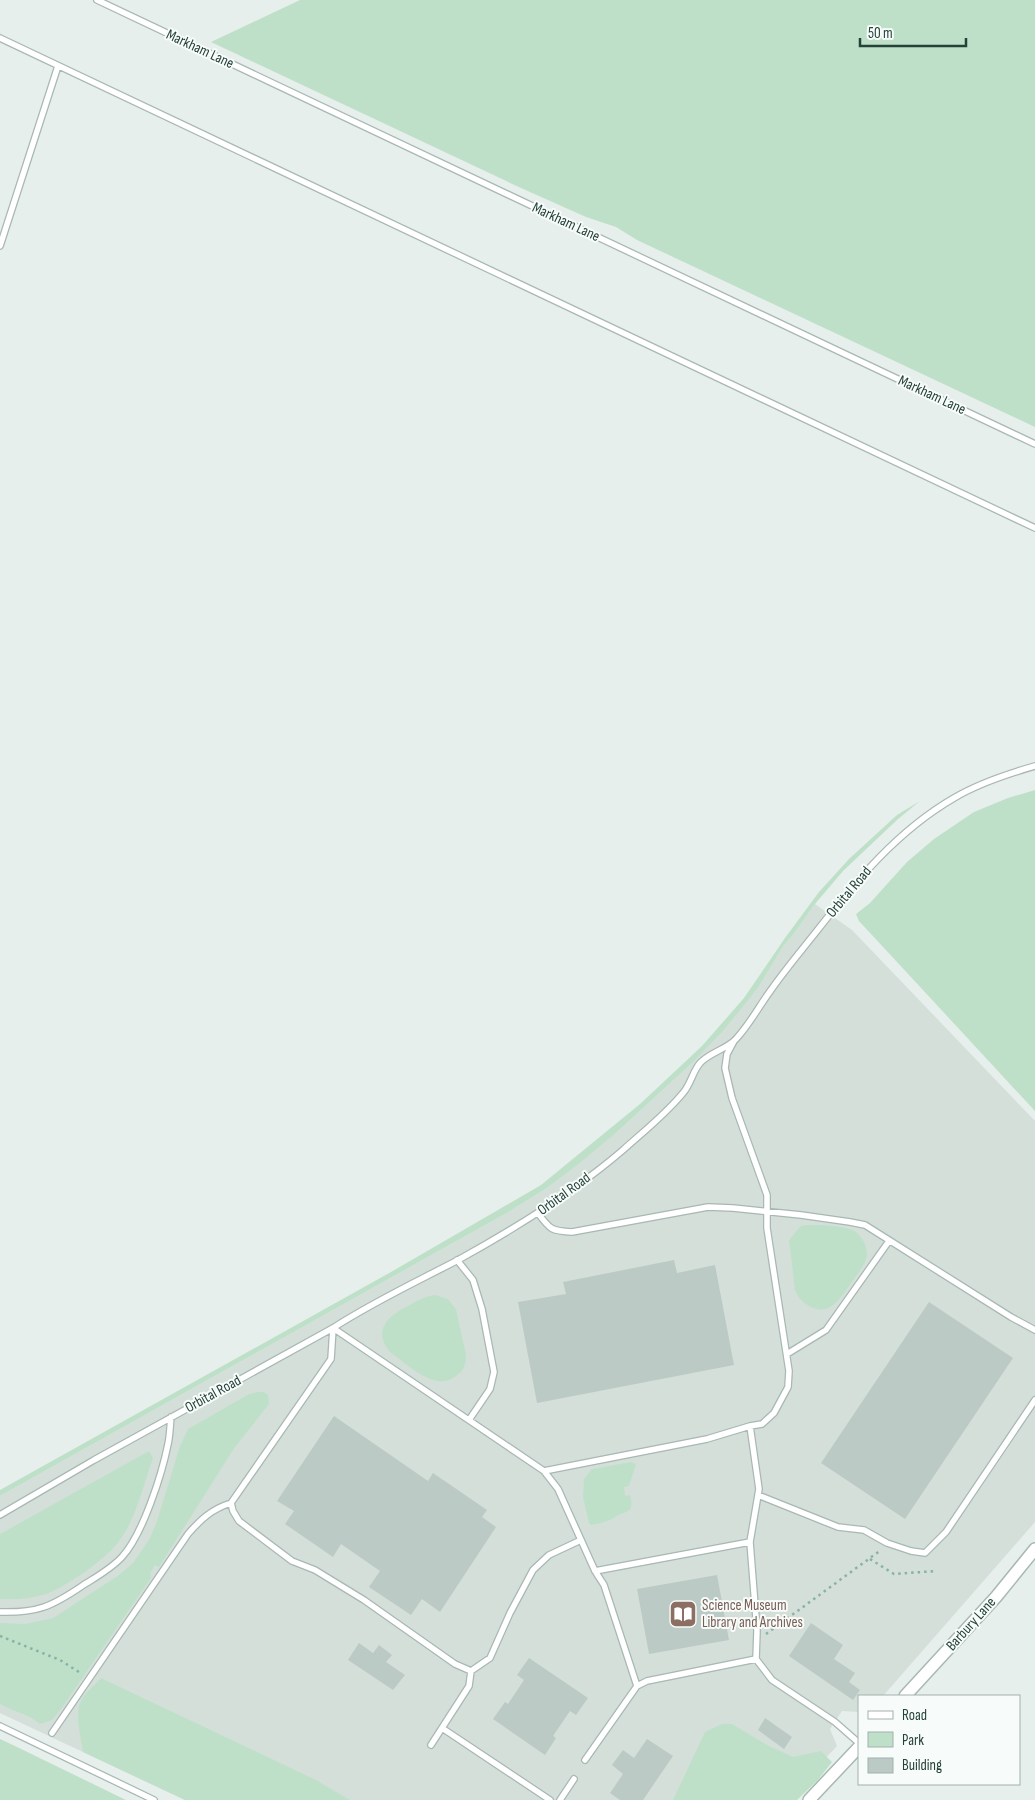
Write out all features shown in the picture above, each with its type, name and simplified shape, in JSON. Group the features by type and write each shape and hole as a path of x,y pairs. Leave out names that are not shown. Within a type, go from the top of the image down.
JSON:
{"street":[{"name":"Barbury Lane","path":"906,1695 996,1597 1035,1549"},
{"path":"809,1800 858,1747"}],"lane":[{"name":"Markham Lane","path":"97,0 1035,444"},
{"path":"0,38 1035,528"},
{"path":"0,246 58,66"},
{"name":"Orbital Road","path":"0,1515 94,1460 333,1328 365,1307 457,1260 538,1213 620,1152 676,1102 689,1087 702,1060 734,1041 770,990 852,887 883,853 928,814 955,797 990,780 1035,766"},
{"path":"544,1471 707,1439 762,1424 774,1413 788,1387 787,1354 767,1228 767,1195 732,1098 725,1068 727,1054 734,1041"},
{"path":"538,1213 554,1231 572,1232 708,1207 801,1215 865,1226 1035,1330"},
{"path":"787,1354 826,1330 889,1241"},
{"path":"457,1260 472,1280 482,1309 494,1372 490,1389 469,1420"},
{"path":"333,1328 544,1471 558,1489 595,1571 604,1586 637,1686"},
{"path":"52,1733 188,1534 202,1517 218,1507 231,1503 331,1359 333,1328"},
{"path":"758,1495 838,1527 864,1530 887,1543 911,1551 925,1553 946,1532 1035,1400"},
{"path":"0,1612 39,1610 59,1602 113,1566 124,1556 147,1512 165,1460 171,1417"},
{"path":"750,1426 760,1489 750,1542 757,1636 756,1659 772,1680 835,1722 858,1741"},
{"path":"231,1503 239,1521 292,1561 314,1570 356,1595 455,1664 471,1671"},
{"path":"431,1746 469,1686 471,1671 490,1658 510,1613 533,1570 549,1554 581,1540"},
{"path":"595,1571 750,1542"},
{"path":"585,1760 637,1686 647,1681 756,1659"},
{"path":"0,1726 154,1800"},
{"path":"442,1728 550,1800"},
{"path":"560,1800 574,1779"}],"path":[{"path":"757,1636 765,1634 870,1559 887,1543"},
{"path":"870,1559 894,1574 936,1571"},
{"path":"0,1636 60,1660 74,1668 88,1680"}],"shaded area":[{"path":"815,904 852,930 1035,1121 1035,1522 884,1695 858,1695 858,1712 842,1711 830,1729 837,1746 786,1800 185,1800 0,1713 0,1496 505,1214 547,1188 617,1132 690,1065 758,988 784,945"}],"green space":[{"path":"300,0 1035,0 1035,427 637,240 616,227 586,217 521,188 211,42"},
{"path":"1035,790 1035,1111 859,921 856,914 870,903 907,862 934,839 974,812 1008,798"},
{"path":"920,801 843,871 784,945 758,988 722,1032 690,1065 617,1132 547,1188 505,1214 0,1496 0,1490 391,1272 541,1185 640,1104 702,1046 744,998 819,892 849,859 897,815"},
{"path":"801,1226 832,1226 851,1230 861,1237 866,1248 867,1255 860,1271 841,1297 825,1309 811,1307 803,1302 795,1290 789,1240"},
{"path":"435,1295 448,1299 456,1309 466,1355 463,1370 459,1374 448,1380 439,1381 422,1375 390,1352 382,1337 385,1324 396,1313 419,1300"},
{"path":"264,1392 268,1395 269,1404 235,1447 159,1567 155,1565 150,1573 151,1578 59,1712 52,1720 40,1724 30,1717 0,1704 0,1623 25,1624 53,1618 119,1575 133,1563 150,1538 157,1521 180,1446 188,1429 249,1394"},
{"path":"149,1451 153,1458 131,1521 120,1540 106,1555 86,1571 46,1594 29,1598 0,1599 0,1534"},
{"path":"631,1462 636,1464 629,1486 624,1487 625,1496 630,1495 631,1507 629,1511 608,1521 591,1525 583,1497 584,1479 592,1469"},
{"path":"101,1678 314,1779 350,1800 185,1800 83,1752 78,1714 80,1703"},
{"path":"722,1724 732,1724 767,1745 793,1757 821,1751 832,1762 817,1781 797,1800 673,1800 705,1732"},
{"path":"0,1739 15,1746 126,1800 0,1800"}],"building":[{"path":"674,1260 677,1273 715,1265 734,1365 537,1403 518,1302 566,1294 563,1282"},
{"path":"929,1302 1013,1358 905,1519 821,1463"},
{"path":"334,1416 428,1481 433,1473 487,1510 482,1517 496,1527 440,1612 422,1599 411,1615 369,1587 380,1571 341,1544 333,1557 285,1524 294,1511 277,1501"},
{"name":"Science Museum Library and Archives","path":"717,1575 729,1640 649,1654 637,1589"},
{"path":"811,1623 843,1645 834,1659 855,1673 849,1682 860,1690 853,1700 789,1656"},
{"path":"359,1643 373,1653 379,1645 392,1655 386,1662 405,1675 393,1690 348,1660"},
{"path":"529,1658 588,1698 576,1715 570,1711 553,1736 556,1738 545,1755 493,1719 505,1702 508,1704 524,1680 517,1675"},
{"path":"765,1718 792,1737 784,1749 758,1730"},
{"path":"647,1739 673,1756 643,1800 620,1800 610,1793 623,1774 612,1765 623,1750 634,1758"}],"place":[{"name":"Science Museum Library and Archives","path":"683,1614"}]}
